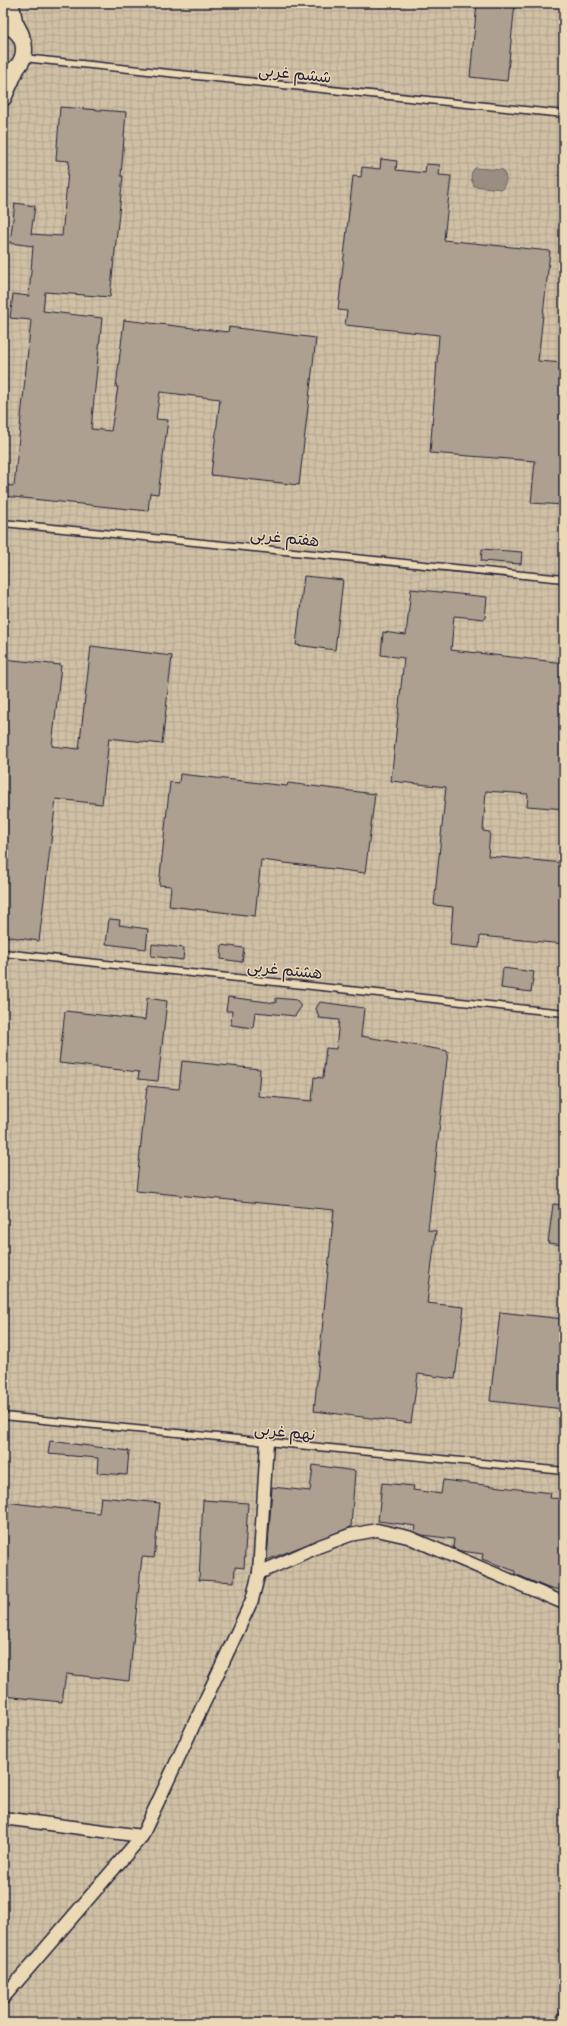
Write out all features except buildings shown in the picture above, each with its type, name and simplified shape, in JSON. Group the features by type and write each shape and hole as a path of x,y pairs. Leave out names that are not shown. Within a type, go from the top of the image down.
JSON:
{"street":[{"path":"3,98 24,44 8,5"},
{"path":"3,24 16,30 21,37"},
{"path":"3,1998 142,1836 252,1600 259,1573 268,1442"},
{"path":"259,1573 320,1546 350,1535 377,1530 408,1537 564,1603"},
{"path":"3,1818 142,1836"}],"lane":[{"name":"ششم غربی","path":"14,68 564,114"},
{"name":"هفتم غربی","path":"3,523 564,579"},
{"name":"هشتم غربی","path":"3,952 564,1013"},
{"name":"نهم غربی","path":"3,1416 564,1471"},
{"path":"558,2023 564,2013"}],"shaded area":[{"path":"3,3 564,3 564,2023 3,2023"},
{"path":"475,168 503,170 506,180 502,189 474,186 471,177"}]}
